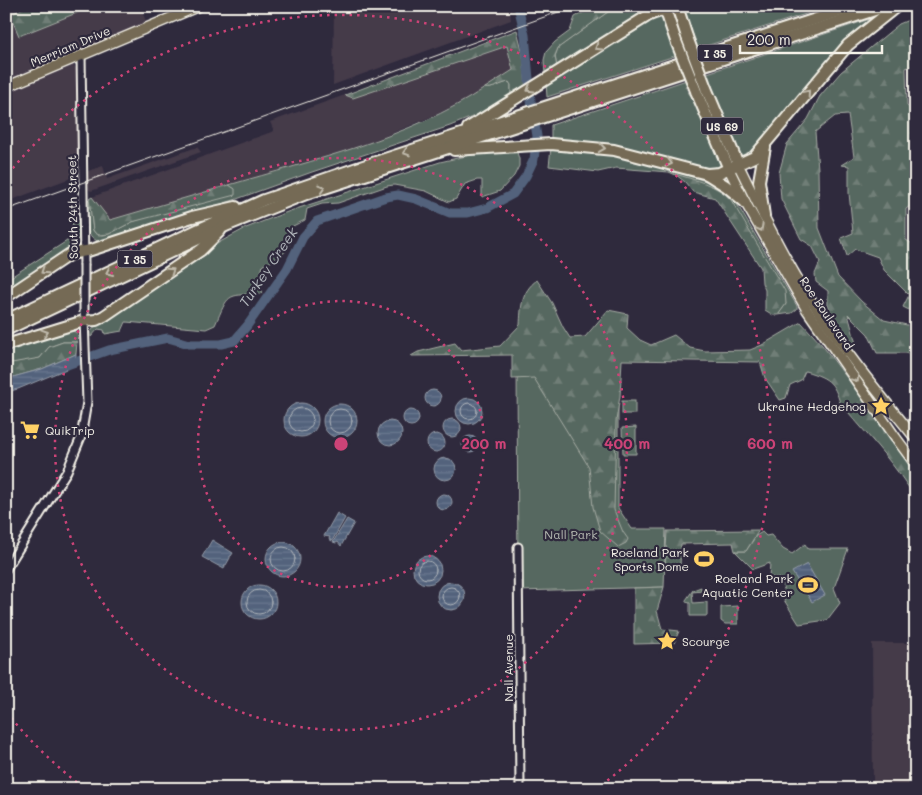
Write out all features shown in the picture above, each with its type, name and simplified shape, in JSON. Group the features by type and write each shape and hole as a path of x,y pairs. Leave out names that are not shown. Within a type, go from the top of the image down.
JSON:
{"highway":[{"path":"646,17 652,6"},
{"path":"452,137 646,17 665,8 677,6 701,90"},
{"path":"784,6 808,6"},
{"name":"I 35","path":"6,330 228,224 306,194 498,131 572,103 856,6"},
{"name":"I 35","path":"6,320 197,230 264,200 309,183 501,121 572,103 886,6"},
{"path":"707,174 719,173 754,157 848,44 897,6"},
{"path":"665,8 676,41 701,90 734,166"},
{"path":"438,151 532,144 572,145 631,153 707,174 746,202"},
{"path":"764,216 759,181 766,144"},
{"path":"6,297 65,257 192,217 264,200"},
{"path":"6,345 84,317 96,320 201,250 228,224"}],"main road":[{"name":"Merriam Drive","path":"6,87 199,6"},
{"name":"Roe Boulevard","path":"734,166 746,202 807,310 916,464"},
{"name":"Roe Boulevard","path":"734,166 764,216 802,287 843,347 916,439"}],"street":[{"name":"South 24th Street","path":"6,569 73,459 82,433 86,413 81,55"},
{"name":"Nall Avenue","path":"518,547 520,789"}],"shaded area":[{"path":"94,6 140,6 147,24 6,82 6,16 10,15 19,36"},
{"path":"334,6 510,6 511,20 333,85"},
{"path":"507,46 513,70 475,95 440,113 374,141 326,157 110,220 92,197 274,131 270,122 345,95 353,98"},
{"path":"69,64 76,68 79,84 79,175 6,202 6,90"},
{"path":"197,147 201,152 91,191 86,188 85,172 103,166 107,179"},
{"path":"872,643 916,643 916,789 873,789"}],"green space":[{"path":"27,6 94,6 19,36 10,15"},
{"path":"597,6 616,6 558,48 555,56 557,68 545,75 544,60 546,52 555,42 570,31 575,17"},
{"path":"616,6 648,6 641,14 557,68 555,56 558,48"},
{"path":"682,7 814,9 815,11 547,97 546,83 648,19 661,16 663,18 674,53 695,46"},
{"path":"876,17 754,152 746,157 740,157 709,86 711,85 708,77 685,86 691,95 722,167 709,170 635,150 599,144 551,141 551,125"},
{"path":"916,17 916,64 906,68 907,106 911,109 913,204 906,209 906,240 916,246 916,309 909,310 903,307 909,295 884,270 878,257 855,249 847,256 841,238 853,233 849,193 849,166 841,165 854,157 848,115 835,116 815,132 819,228 838,277 862,302 884,320 916,327 916,353 877,353 868,334 848,314 856,344 853,344 828,308 828,291 816,282 815,274 820,262 812,246 801,239 781,199 779,173 787,144 808,119 820,96 841,72 899,24"},
{"path":"517,30 523,54 526,87 511,97 511,85 509,82 485,88 513,70 507,46 353,98 345,95"},
{"path":"509,82 511,85 511,97 482,113 450,126 234,200 100,242 94,239 88,231 86,213 87,201 89,199 93,230 95,233 103,235 109,234 132,222 235,189 229,185 327,157 393,134 425,121 485,88"},
{"path":"551,148 612,155 715,184 734,199 797,309 792,313 778,315 786,304 731,200 669,172 616,168 598,172 549,166"},
{"path":"516,149 519,166 514,176 500,191 482,197 482,180 465,184 456,199 449,202 426,191 394,185 338,203 322,204 307,209 305,220 291,227 288,247 280,256 263,265 260,278 262,292 260,294 240,295 230,298 223,307 215,325 206,329 126,322 122,331 105,334 104,330 98,329 91,337 91,332 95,326 220,242 246,228 290,211 440,162 483,152"},
{"path":"675,174 712,186 731,200 785,291 786,304 778,315 773,315 765,310 765,290 762,283 761,268 715,198 693,192"},
{"path":"229,185 235,189 235,195 132,222 109,234 99,235 93,230 89,199 92,197 110,220"},
{"path":"74,216 78,223 79,231 78,239 74,246 6,292 6,280 70,239"},
{"path":"537,280 552,303 570,338 585,337 608,310 628,314 627,328 640,340 651,345 674,335 690,348 705,351 750,350 801,322 822,345 847,378 916,475 916,499 884,454 848,412 842,409 837,393 831,383 821,377 805,371 801,380 790,385 786,398 780,400 765,378 760,362 622,360 620,396 616,421 614,510 628,539 626,543 618,547 600,531 593,507 589,467 534,378 512,379 512,355 411,356 418,352 455,343 461,350 500,346 520,325 523,300 528,290"},
{"path":"71,330 77,333 77,342 63,342 49,347 40,358 35,360 6,364 6,350"},
{"path":"63,342 77,342 76,354 42,369 6,379 6,364 40,358 49,347"},
{"name":"Nall Park","path":"517,358 618,358 618,508 632,529 666,529 664,587 518,591"},
{"path":"622,401 635,401 635,414 622,414"},
{"path":"636,427 636,454 623,454 622,428"},
{"path":"759,530 746,551 735,551 733,543 681,544 680,566 665,567 667,531"},
{"name":"Roeland Park Aquatic Center","path":"762,532 766,536 771,535 783,549 792,554 805,544 808,549 848,549 834,588 840,603 827,620 799,624 784,600 781,579 769,577 770,563 753,569 735,551 746,551 756,536"},
{"path":"664,587 657,611 662,629 679,631 674,643 634,644 634,588"},
{"path":"701,587 703,591 692,592 693,603 707,602 707,616 690,616 690,603 686,602 686,600 693,590"},
{"path":"738,606 738,624 725,624 721,621 721,607"}],"water":[{"path":"76,354 76,365 18,389 6,392 6,379 42,369"},
{"path":"433,390 441,398 433,406 425,398"},
{"path":"469,398 478,402 482,411 478,420 469,424 460,420 456,411 460,402"},
{"path":"301,403 308,404 313,408 317,413 317,427 313,432 308,436 301,437 294,436 289,432 285,427 284,420 285,413 289,408 294,404"},
{"path":"340,404 347,405 352,409 356,414 356,428 352,433 347,437 340,438 333,437 328,433 324,428 323,421 324,414 328,409 333,405"},
{"path":"411,410 419,418 411,426 403,418"},
{"path":"452,419 458,422 461,428 458,434 452,437 446,434 443,428 446,422"},
{"path":"390,421 395,422 401,428 401,438 395,444 390,445 385,444 379,438 378,433 379,428 385,422"},
{"path":"436,434 442,437 445,443 442,449 436,452 430,449 427,443 430,437"},
{"path":"470,436 476,438 478,444 476,450 470,452 464,450 462,444 464,438"},
{"path":"441,458 449,458 456,465 456,473 449,480 441,480 434,473 434,465"},
{"path":"444,494 450,496 452,502 450,508 444,510 438,508 436,502 438,496"},
{"path":"337,513 345,518 332,541 329,539 330,537 324,536"},
{"path":"347,519 354,523 341,546 338,542 333,542"},
{"path":"212,540 233,553 226,565 224,565 224,569 202,557"},
{"path":"283,542 290,543 295,547 299,552 299,566 295,571 290,575 283,576 276,575 271,571 267,566 266,559 267,552 271,547 276,543"},
{"path":"427,556 437,560 441,570 437,580 427,584 417,580 413,570 417,560"},
{"path":"807,564 825,595 812,602 805,591 812,586 811,583 802,588 792,572"},
{"path":"451,582 461,586 465,596 461,606 451,610 441,606 437,596 441,586"},
{"path":"259,585 266,586 271,590 275,595 275,609 271,614 266,618 259,619 252,618 247,614 243,609 242,602 243,595 247,590 252,586"}],"waterway":[{"name":"Turkey Creek","path":"67,365 109,350 168,338 189,344 221,344 234,341 247,326 287,269 303,237 317,221 386,197 398,195 416,199 450,213 468,213 487,208 513,194 526,176 534,159 537,136 531,101 525,35 518,6"}],"railway":[{"path":"6,210 575,6"}],"place":[{"name":"Ukraine Hedgehog","path":"881,406"},
{"name":"QuikTrip","path":"30,430"},
{"name":"Roeland Park Sports Dome","path":"704,559"},
{"name":"Roeland Park Aquatic Center","path":"808,585"},
{"name":"Scourge","path":"667,641"}]}
